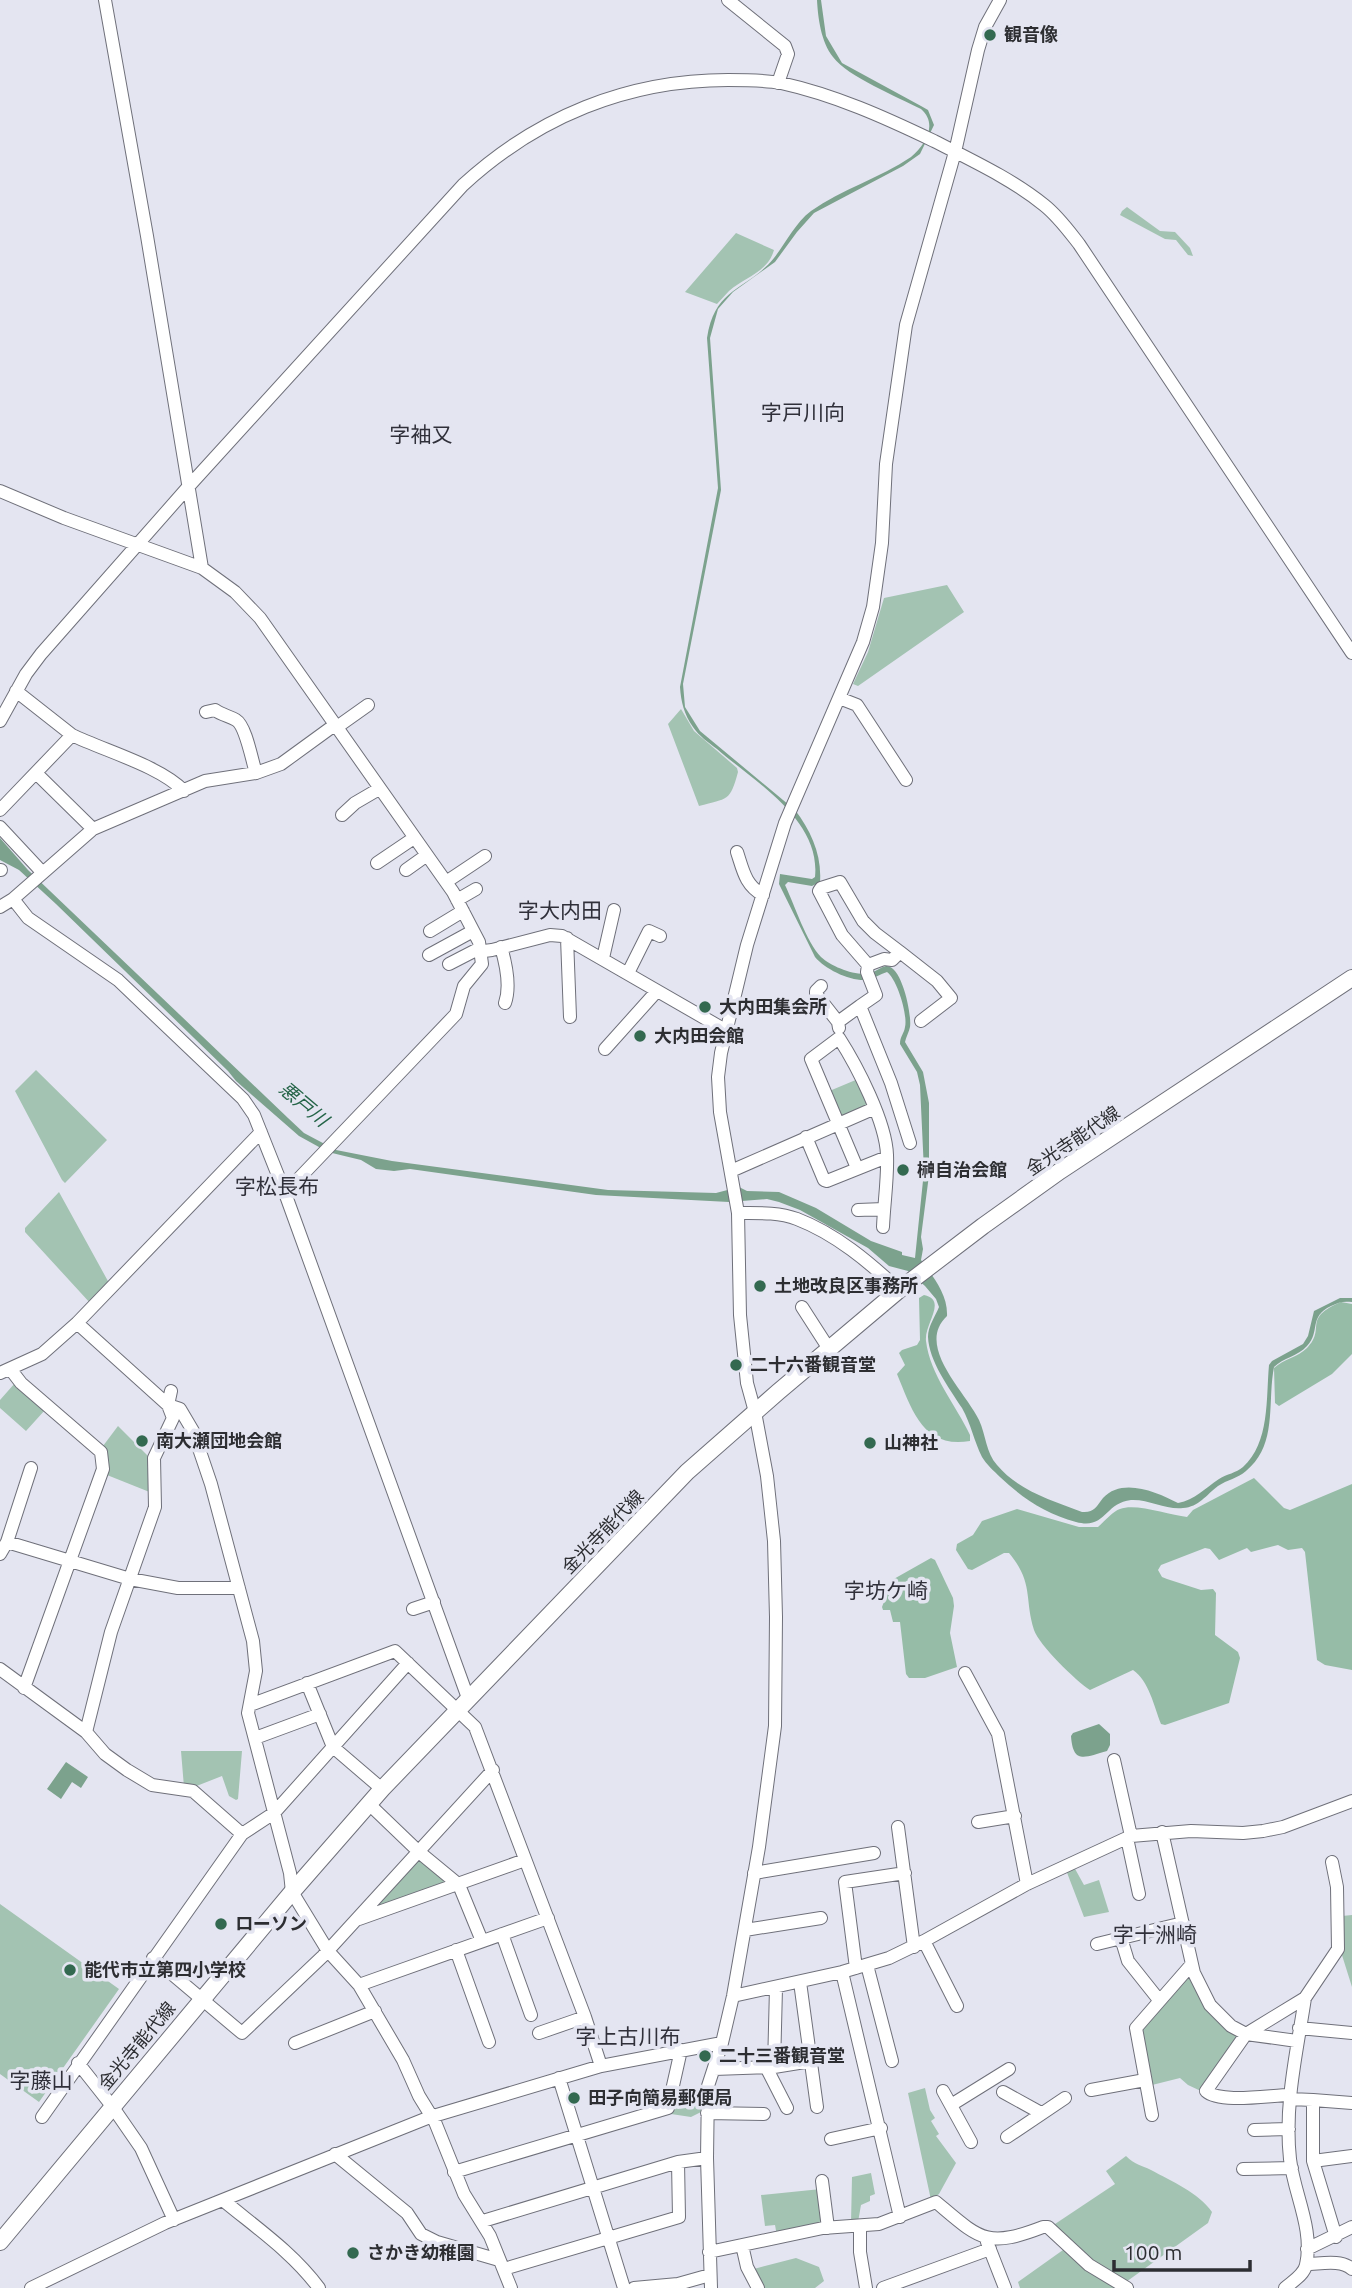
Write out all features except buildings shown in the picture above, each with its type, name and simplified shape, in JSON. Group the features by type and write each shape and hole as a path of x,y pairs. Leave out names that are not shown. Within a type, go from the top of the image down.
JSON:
{"main road":[{"name":"金光寺能代線","path":"0,2242 201,2000 369,1804 456,1710 687,1472 905,1286 1060,1171 1352,978"}],"street":[{"path":"105,0 202,568"},
{"path":"729,0 785,47 788,54 778,83"},
{"path":"634,2288 710,2281 706,2158 708,2086 733,1996 775,1726 774,1541 766,1476 747,1383 740,1315 738,1213 718,1093 721,1053 747,945 785,822 863,642 873,607 878,583 886,464 906,325 955,152 978,50 985,27 1000,0"},
{"path":"0,721 41,654 137,544 487,163 563,115 607,97 640,89 709,80 778,83 848,102 955,152 1020,188 1046,206 1063,224 1352,653"},
{"path":"0,491 64,518 202,568 235,592 260,618 337,726 446,882 473,930 480,948 482,964 464,986 456,1014 285,1193"},
{"path":"16,691 72,736 158,772 175,781 184,791"},
{"path":"839,698 857,705 906,780"},
{"path":"0,907 13,900 93,829 205,781 256,773 281,764 368,705"},
{"path":"206,712 215,710 224,717 237,720 243,729 256,773"},
{"path":"0,810 72,736"},
{"path":"36,773 93,829"},
{"path":"342,815 355,803 379,789"},
{"path":"0,827 42,872"},
{"path":"377,863 414,838"},
{"path":"737,852 748,883 763,895"},
{"path":"406,870 426,855"},
{"path":"446,882 485,856"},
{"path":"838,1022 876,995 869,972 842,935 819,891 840,882 863,921 937,981 951,998 921,1020"},
{"path":"430,931 476,889"},
{"path":"13,900 28,918 118,980 243,1099 261,1132 285,1193 468,1698"},
{"path":"603,958 614,910"},
{"path":"429,955 473,930"},
{"path":"628,973 649,931 660,936"},
{"path":"480,948 484,951 550,935 567,938 727,1031"},
{"path":"567,938 570,1017"},
{"path":"501,947 506,964 508,997 505,1003"},
{"path":"449,964 480,948"},
{"path":"869,972 884,959 892,960 900,952"},
{"path":"821,986 816,994 838,1022 839,1038 851,1056 875,1108 887,1157 883,1227"},
{"path":"605,1049 657,991"},
{"path":"860,1006 891,1083 910,1143"},
{"path":"839,1038 810,1059 857,1168"},
{"path":"731,1171 875,1108"},
{"path":"24,1688 103,1469 102,1452 5,1371 41,1354 77,1324 261,1132"},
{"path":"806,1137 824,1180 827,1181 887,1157"},
{"path":"858,1210 884,1209"},
{"path":"738,1213 764,1213 797,1219 845,1245 905,1286"},
{"path":"802,1307 829,1349"},
{"path":"77,1324 168,1405 180,1409 193,1431 211,1483 253,1642 256,1671 248,1713 290,1873 292,1892 328,1951 359,1984 403,2060 430,2117 435,2122 464,2194 483,2221 510,2288"},
{"path":"86,1732 111,1632 155,1507 155,1458 173,1418 168,1405 171,1391"},
{"path":"0,1554 7,1542 31,1468"},
{"path":"7,1542 130,1579 178,1588 239,1588"},
{"path":"413,1609 434,1602"},
{"path":"250,1705 395,1651 475,1727 494,1770 601,2066"},
{"path":"42,2117 242,1834 274,1813 408,1663"},
{"path":"0,1669 86,1732 105,1754 127,1770 152,1784 193,1791 242,1834"},
{"path":"965,1673 998,1734 1027,1884"},
{"path":"307,1683 333,1747 382,1790"},
{"path":"255,1738 320,1714"},
{"path":"1114,1760 1139,1894"},
{"path":"153,1958 242,2033 328,1951 494,1770"},
{"path":"733,1996 861,1967 919,1944 1027,1884 1129,1837 1162,1832 1263,1831 1283,1827 1352,1801"},
{"path":"369,1804 419,1852 459,1885 482,1941"},
{"path":"978,1822 1015,1816"},
{"path":"898,1827 919,1944 957,2006"},
{"path":"1162,1832 1191,1965 1210,2005 1231,2026 1246,2034 1352,2033"},
{"path":"754,1873 874,1853"},
{"path":"355,1921 525,1860"},
{"path":"1285,2288 1303,2273 1306,2264 1308,2240 1292,2168 1290,2097 1305,1998 1338,1949 1337,1888 1332,1862"},
{"path":"892,2061 861,1967 845,1882 905,1873"},
{"path":"359,1984 548,1918"},
{"path":"745,1930 821,1918"},
{"path":"1097,1944 1183,1923"},
{"path":"502,1934 531,2015"},
{"path":"1121,1938 1128,1961 1160,2000"},
{"path":"456,1950 489,2042"},
{"path":"1152,2115 1136,2028 1191,1965"},
{"path":"842,1972 900,2217"},
{"path":"800,1982 817,2107"},
{"path":"776,1988 770,2067 787,2108"},
{"path":"1305,1998 1246,2034 1206,2091 1223,2098 1290,2097 1352,2103"},
{"path":"295,2043 375,2011"},
{"path":"538,2033 585,2017"},
{"path":"32,2288 174,2220 430,2117 601,2066 722,2043"},
{"path":"454,2172 668,2108 681,2050"},
{"path":"713,2069 770,2067 811,2061"},
{"path":"78,2063 141,2148 174,2220"},
{"path":"951,2105 1009,2069"},
{"path":"559,2078 624,2288"},
{"path":"1091,2090 1144,2080"},
{"path":"943,2091 971,2142"},
{"path":"1003,2092 1041,2113"},
{"path":"1007,2137 1065,2098"},
{"path":"1313,2100 1313,2161 1336,2237"},
{"path":"707,2113 764,2114"},
{"path":"831,2139 881,2128"},
{"path":"1254,2130 1289,2129"},
{"path":"335,2154 407,2213 421,2234 501,2265 608,2239 679,2217 678,2162"},
{"path":"1313,2161 1352,2156"},
{"path":"483,2221 678,2162 706,2158"},
{"path":"1243,2169 1292,2168"},
{"path":"822,2181 828,2228"},
{"path":"224,2201 279,2244 305,2269 319,2288"},
{"path":"709,2252 828,2228 879,2224 936,2202 988,2244 1005,2288"},
{"path":"860,2227 860,2252 866,2288"},
{"path":"883,2288 988,2244 1043,2227 1048,2227 1089,2265 1127,2288"},
{"path":"1307,2249 1352,2227"},
{"path":"743,2245 747,2267 758,2288"},
{"path":"1306,2264 1339,2263 1352,2269"}],"shaded area":[{"path":"817,0 821,0 826,36 842,63 928,110 934,125 920,154 903,166 814,213 775,262 733,292 718,309 710,338 721,490 683,684 685,707 700,731 795,810 806,826 817,853 820,882 812,886 788,882 785,885 806,933 821,957 845,970 865,974 886,966 897,973 901,982 908,1002 910,1021 905,1042 923,1072 929,1103 929,1175 921,1237 921,1260 939,1286 947,1308 947,1316 939,1328 939,1354 979,1420 993,1460 1015,1482 1036,1494 1082,1512 1092,1510 1103,1498 1120,1488 1150,1491 1178,1503 1190,1499 1219,1479 1243,1467 1252,1457 1258,1446 1265,1419 1269,1365 1272,1361 1303,1344 1308,1336 1314,1311 1340,1298 1352,1298 1352,1302 1339,1303 1324,1310 1307,1346 1274,1367 1267,1436 1256,1461 1243,1473 1218,1486 1189,1507 1177,1508 1131,1500 1115,1506 1099,1519 1086,1523 1055,1515 1017,1492 984,1460 962,1408 936,1365 928,1337 930,1325 939,1307 936,1299 908,1271 889,1266 868,1248 800,1210 767,1199 729,1202 596,1195 410,1169 376,1169 361,1160 328,1152 299,1136 236,1081 56,904 19,870 0,860 0,838 28,870 304,1133 336,1150 392,1161 608,1190 716,1193 739,1187 747,1191 779,1192 816,1208 871,1241 915,1258 924,1171 920,1085 917,1072 900,1044 905,1021 898,989 887,972 866,980 852,979 831,970 815,957 779,884 780,874 812,879 815,877 814,856 808,838 797,820 782,804 695,730 685,713 680,687 718,488 707,338 711,321 717,308 733,291 764,269 774,258 805,216 835,196 911,157 928,134 929,121 921,109 861,79 833,57 823,37"},
{"path":"1127,207 1160,231 1175,232 1190,248 1193,256 1188,255 1176,240 1165,239 1120,215"},
{"path":"736,233 774,250 767,264 735,286 717,304 685,292"},
{"path":"947,585 964,612 858,686 853,684 868,652 884,598"},
{"path":"681,709 694,731 737,768 733,789 722,800 699,806 668,724"},
{"path":"36,1070 107,1140 65,1183 15,1091"},
{"path":"858,1079 869,1101 865,1108 841,1118 827,1092"},
{"path":"59,1192 109,1283 91,1304 25,1232 25,1228"},
{"path":"924,1295 931,1298 935,1307 926,1334 928,1354 938,1378 970,1435 970,1441 954,1442 930,1433 914,1413 897,1374 905,1365 899,1353 917,1345 920,1340 919,1298"},
{"path":"1341,1302 1352,1304 1352,1354 1332,1374 1279,1406 1275,1403 1274,1368 1307,1348 1313,1341 1318,1319 1329,1308"},
{"path":"15,1383 45,1410 26,1431 0,1408 0,1400"},
{"path":"118,1426 148,1456 152,1493 107,1475 108,1453 103,1446"},
{"path":"1254,1478 1284,1508 1290,1510 1352,1484 1352,1670 1325,1665 1317,1660 1305,1552 1302,1548 1288,1550 1278,1545 1251,1552 1247,1548 1219,1560 1210,1549 1205,1548 1161,1565 1158,1570 1162,1577 1167,1579 1201,1590 1213,1589 1216,1593 1215,1635 1238,1652 1240,1658 1229,1703 1165,1725 1161,1724 1147,1687 1133,1670 1090,1690 1050,1653 1034,1630 1025,1582 1009,1553 972,1570 968,1569 956,1550 957,1544 973,1535 982,1521 1017,1509 1079,1527 1098,1527 1114,1512 1127,1508 1143,1508 1187,1517 1193,1510"},
{"path":"931,1558 935,1560 953,1598 950,1633 957,1667 925,1678 909,1678 906,1674 900,1622 893,1622 890,1610 883,1610 882,1607 892,1580"},
{"path":"1099,1724 1110,1734 1107,1751 1086,1757 1077,1755 1072,1745 1073,1733"},
{"path":"181,1751 242,1751 238,1799 229,1796 222,1776 194,1787 184,1787"},
{"path":"66,1762 88,1777 81,1788 72,1782 61,1799 47,1789"},
{"path":"420,1859 448,1884 376,1909 377,1904"},
{"path":"1074,1867 1084,1885 1099,1880 1109,1912 1084,1917 1066,1870"},
{"path":"0,1904 119,1989 39,2102 0,2074"},
{"path":"1352,1915 1352,1987 1341,1952 1342,1916"},
{"path":"1189,1972 1239,2037 1203,2092 1180,2078 1152,2085 1141,2026"},
{"path":"677,2087 703,2092 703,2111 691,2117 671,2114"},
{"path":"925,2088 930,2110 935,2118 931,2121 939,2134 936,2136 956,2163 939,2194 931,2200 908,2093"},
{"path":"1126,2156 1192,2193 1212,2212 1208,2223 1126,2282 1098,2267 1055,2230 1055,2224 1115,2184 1106,2171"},
{"path":"871,2173 875,2194 870,2196 870,2201 861,2205 858,2222 851,2223 852,2177"},
{"path":"821,2189 823,2224 777,2236 775,2225 765,2226 761,2195"},
{"path":"1063,2250 1121,2288 1020,2288 1018,2282"},
{"path":"796,2258 819,2267 824,2281 815,2288 762,2288 750,2270"}],"place":[{"name":"観音像","path":"990,35"},
{"name":"大内田集会所","path":"705,1007"},
{"name":"大内田会館","path":"640,1036"},
{"name":"榊自治会館","path":"903,1170"},
{"name":"土地改良区事務所","path":"760,1286"},
{"name":"二十六番観音堂","path":"736,1365"},
{"name":"南大瀬団地会館","path":"142,1441"},
{"name":"山神社","path":"870,1443"},
{"name":"ローソン","path":"221,1924"},
{"name":"能代市立第四小学校","path":"70,1970"},
{"name":"二十三番観音堂","path":"705,2056"},
{"name":"田子向簡易郵便局","path":"574,2098"},
{"name":"さかき幼稚園","path":"353,2253"}],"district":[{"name":"字戸川向","path":"803,413"},
{"name":"字袖又","path":"421,435"},
{"name":"字大内田","path":"560,911"},
{"name":"字松長布","path":"277,1187"},
{"name":"字坊ケ崎","path":"886,1591"},
{"name":"字十洲崎","path":"1155,1935"},
{"name":"字上古川布","path":"628,2037"},
{"name":"字藤山","path":"41,2081"}],"water label":[{"name":"悪戸川","path":"304,1104"}]}
